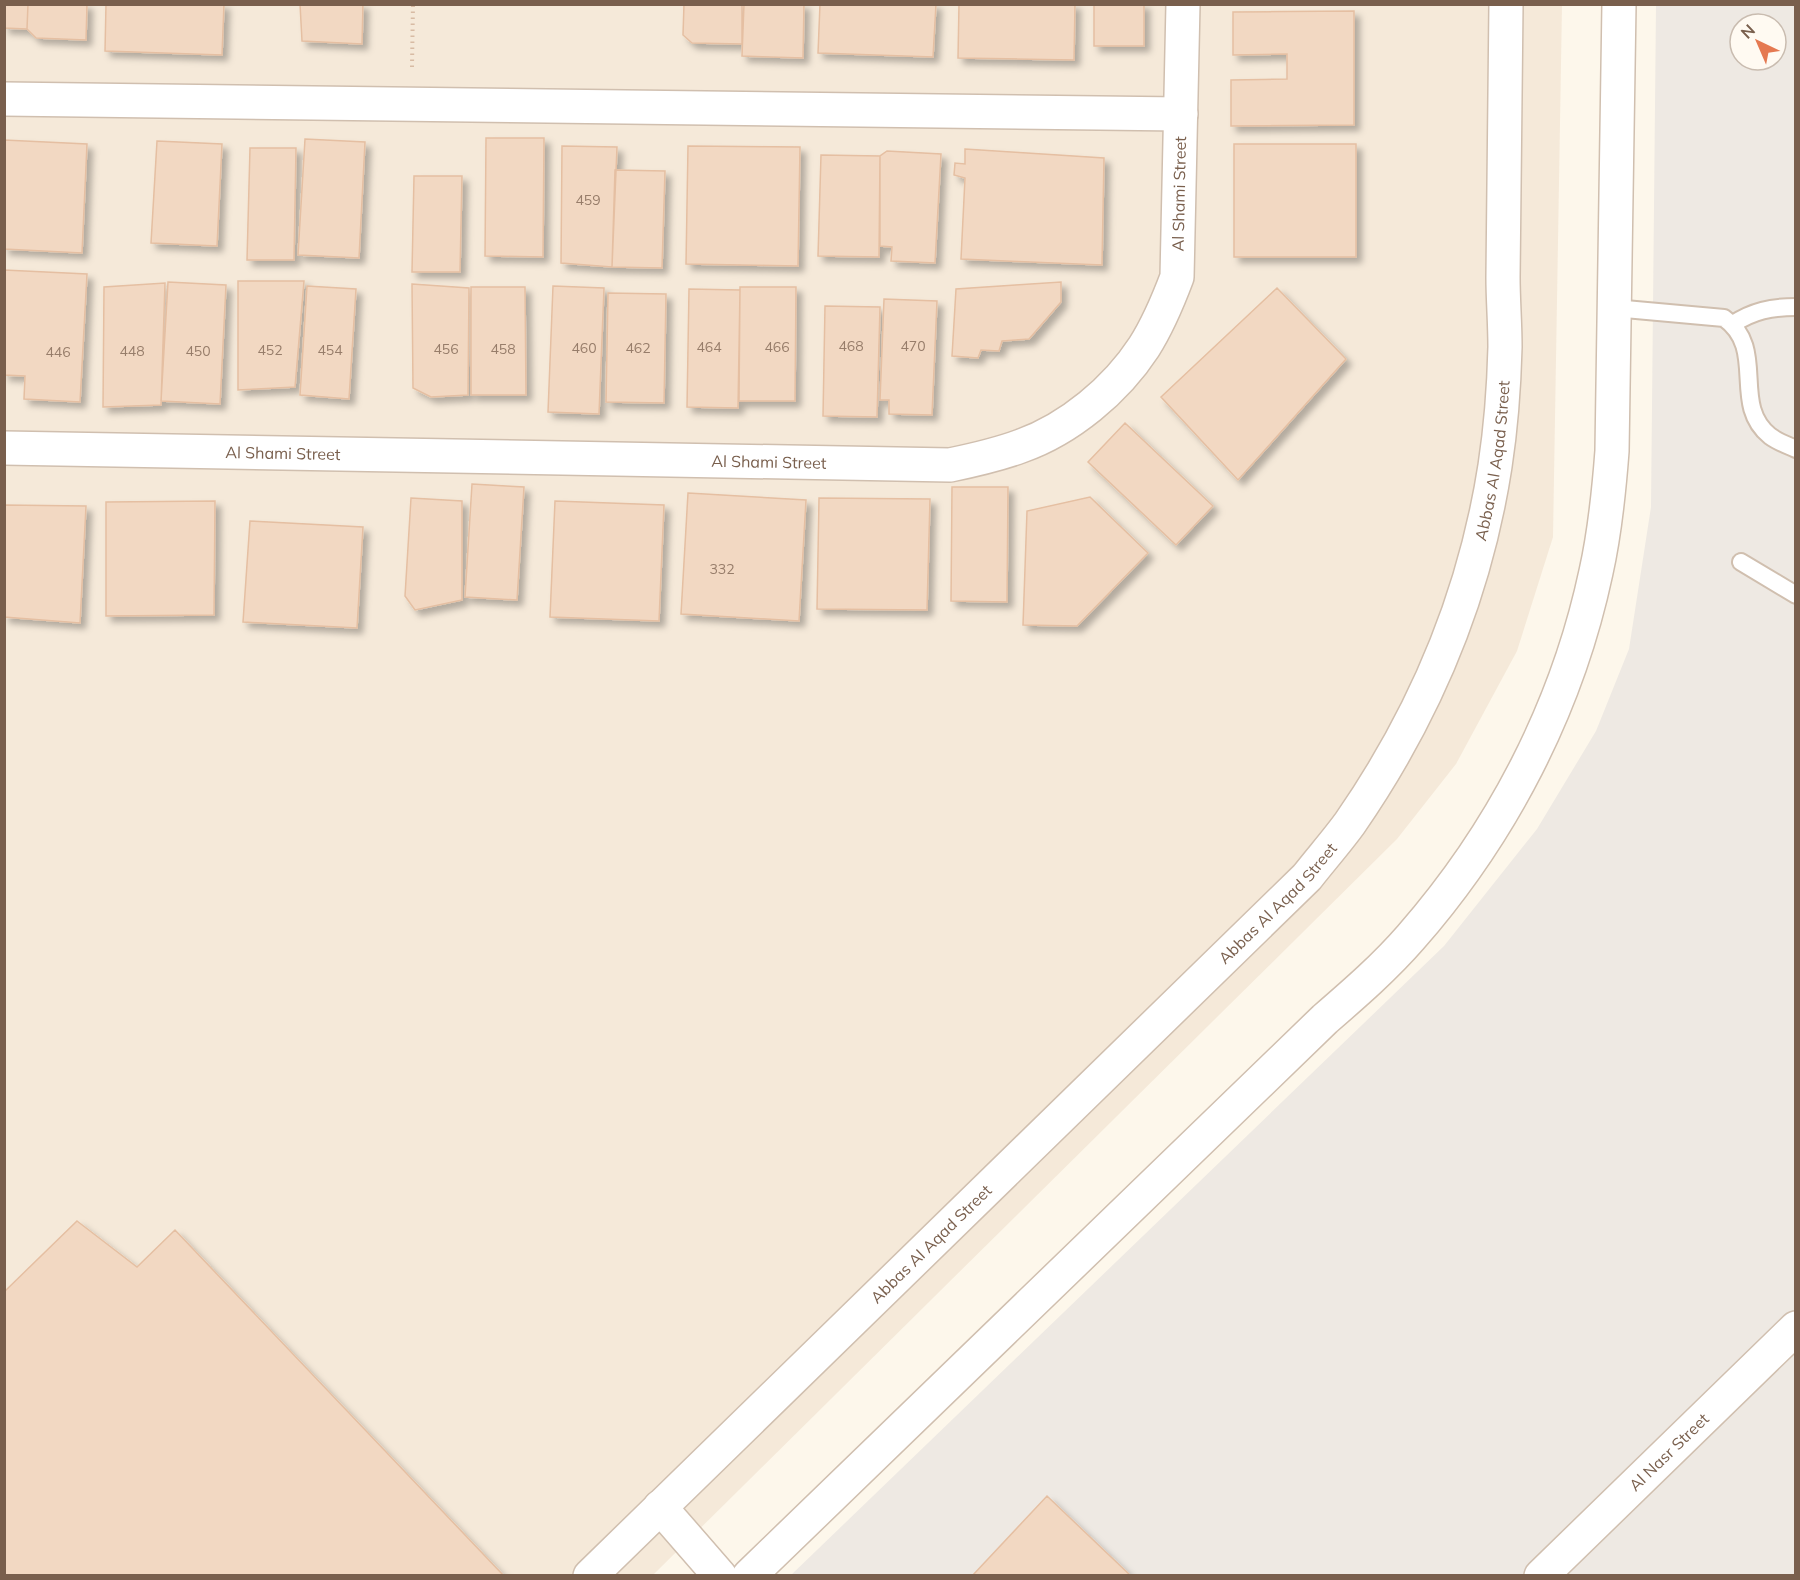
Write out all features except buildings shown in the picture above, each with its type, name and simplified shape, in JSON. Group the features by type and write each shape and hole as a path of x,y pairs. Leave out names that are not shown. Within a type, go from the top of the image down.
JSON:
{"street":[{"name":"Al Shami Street","path":"4,448 950,465 987,458 1023,446 1057,429 1088,407 1118,380 1137,356 1163,314 1178,277 1183,4"},
{"name":"Abbas Al Aqad Street","path":"591,1575 1307,877 1349,824 1396,748 1418,709 1441,657 1468,584 1484,525 1495,466 1502,406 1505,346 1503,274 1506,4"},
{"path":"749,1575 1325,1019 1369,981 1439,903 1480,847 1511,797 1542,736 1581,631 1596,572 1607,512 1612,451 1618,4"},
{"path":"4,99 1181,114"},
{"name":"Al Nasr Street","path":"1541,1575 1796,1328"},
{"path":"660,1507 720,1575"}],"lane":[{"path":"1733,324 1763,309 1796,307"},
{"path":"1614,308 1724,318 1733,324 1744,342 1751,408 1755,418 1771,437 1796,449"},
{"path":"1741,562 1796,595"}],"path":[{"path":"411,104 413,4"}],"shaded area":[{"path":"5,5 1562,5 1553,537 1517,651 1456,764 1397,839 653,1575 5,1576"},
{"path":"1656,5 1795,5 1795,1575 790,1576 1444,946 1537,829 1596,731 1629,649 1651,507"}]}
